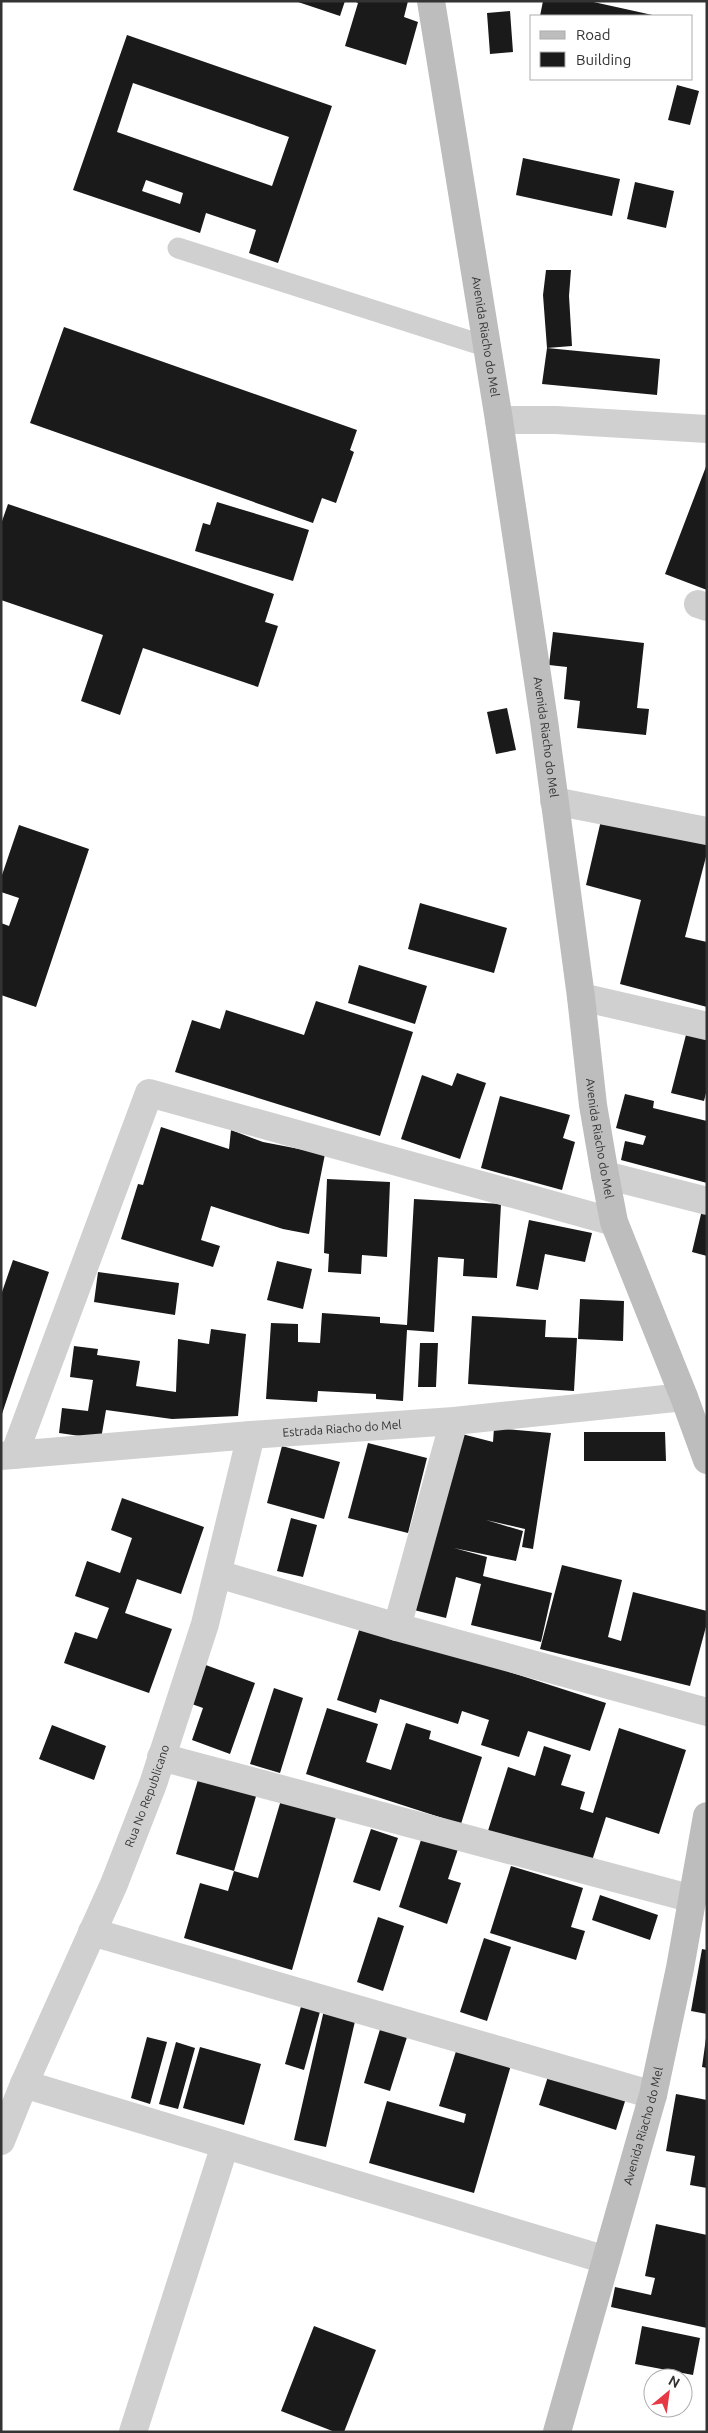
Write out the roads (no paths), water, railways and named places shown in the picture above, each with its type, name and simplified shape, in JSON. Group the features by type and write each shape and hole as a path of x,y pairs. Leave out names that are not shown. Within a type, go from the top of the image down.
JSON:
{"street":[{"name":"Avenida Riacho do Mel","path":"431,1 500,420 581,997 593,1105 605,1176 614,1222 695,1402 707,1460"},
{"path":"500,420 556,420 707,429"},
{"path":"554,801 707,831"},
{"path":"581,997 707,1026"},
{"path":"8,1455 149,1093 614,1222"},
{"path":"605,1176 707,1201"},
{"name":"Estrada Riacho do Mel","path":"8,1455 695,1402"},
{"path":"397,1627 454,1422"},
{"name":"Rua No Republicano","path":"1,2141 24,2084 114,1884 160,1757 204,1624 218,1574 251,1435"},
{"path":"218,1574 397,1627 707,1712"},
{"path":"160,1757 693,1900"},
{"name":"Avenida Riacho do Mel","path":"557,2432 653,2095 693,1900 707,1816"},
{"path":"92,1932 653,2095"},
{"path":"24,2084 606,2260"},
{"path":"133,2432 225,2145"}],"lane":[{"path":"178,248 488,347"}]}
